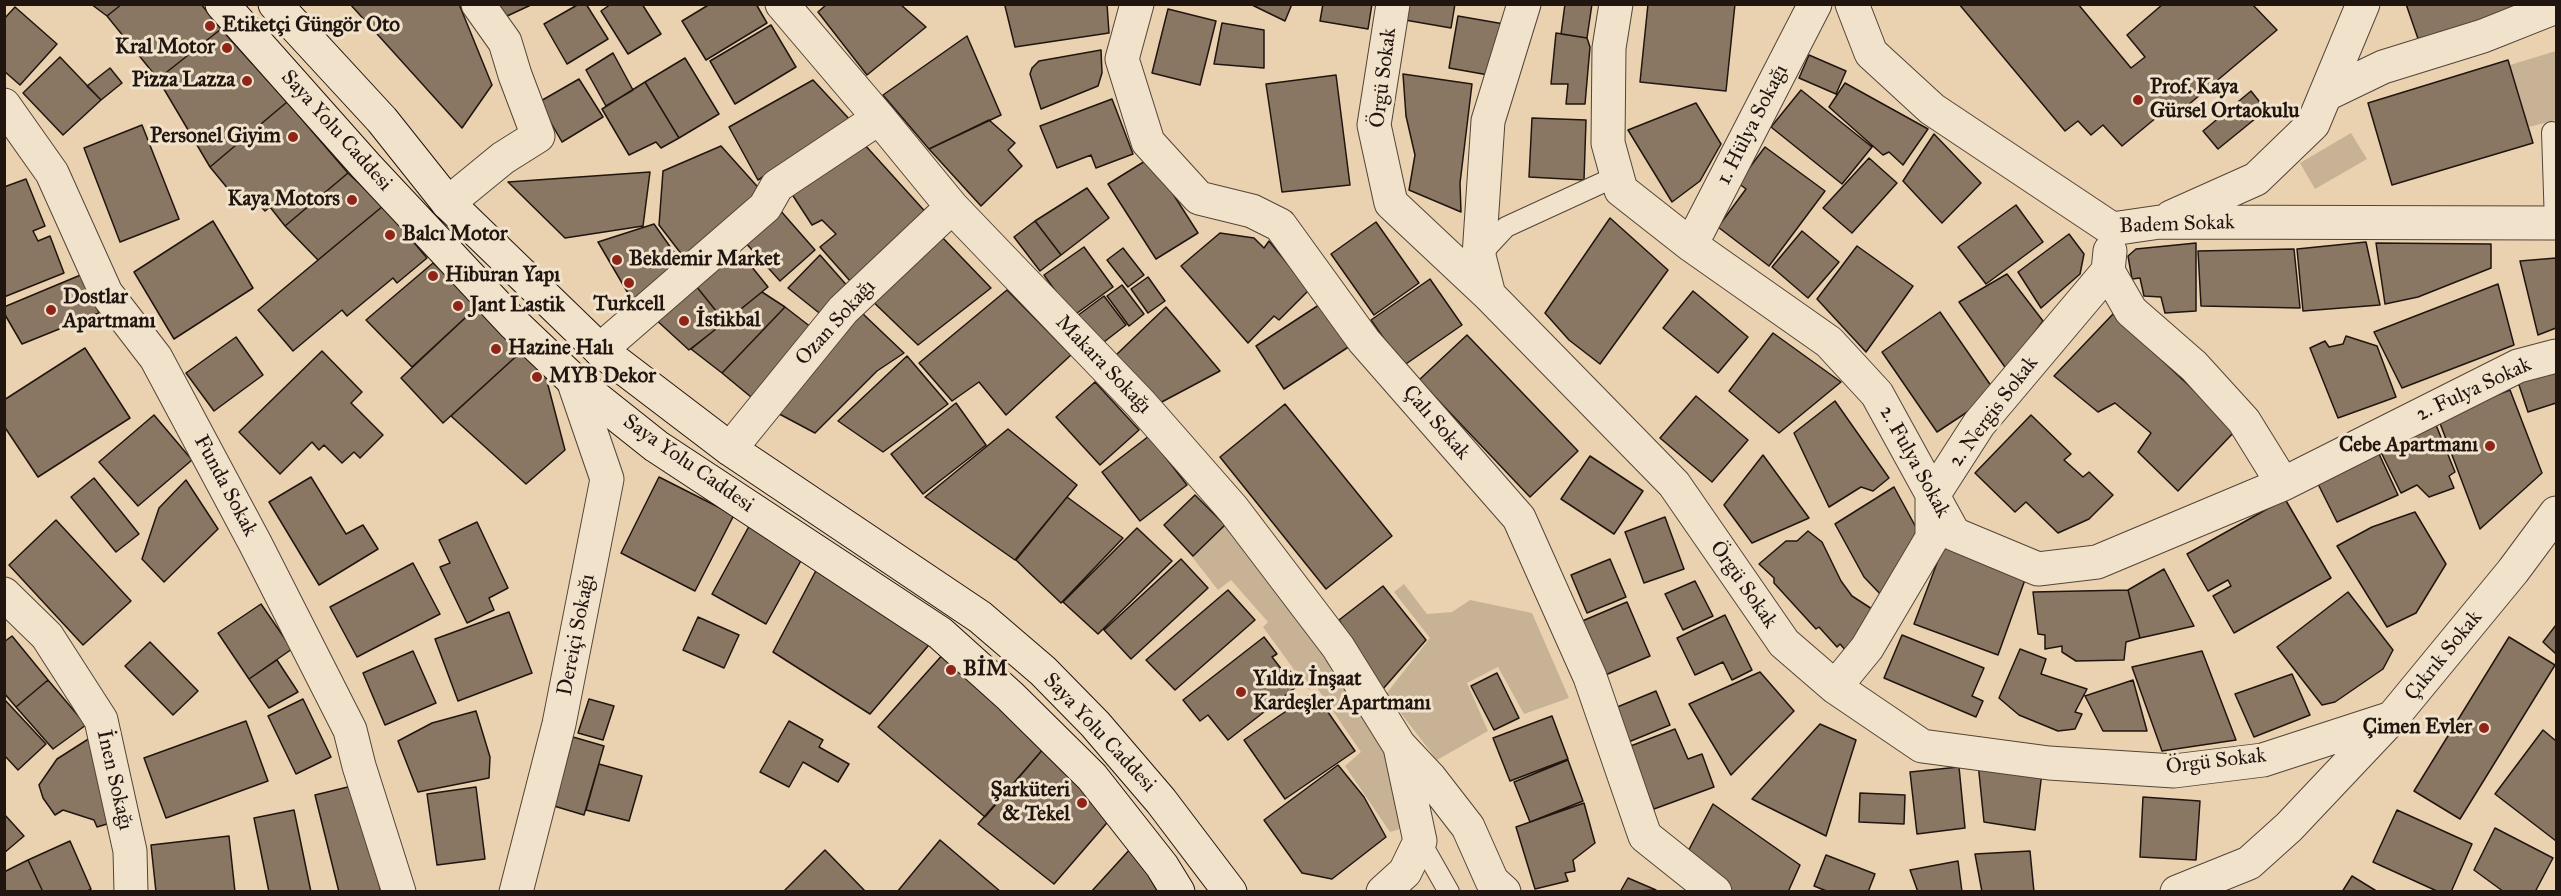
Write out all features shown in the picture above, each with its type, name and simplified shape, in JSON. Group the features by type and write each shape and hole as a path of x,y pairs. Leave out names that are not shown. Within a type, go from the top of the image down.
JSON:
{"street":[{"name":"Saya Yolu Caddesi","path":"222,4 366,166 513,323 573,380 656,446 940,633 1010,696 1092,777 1162,866 1178,891"},
{"name":"Saya Yolu Caddesi","path":"275,4 382,120 448,203 600,350 730,449 980,617 1043,671 1095,724 1161,801 1230,891"},
{"path":"448,203 503,158 538,136 505,42 478,4"},
{"name":"Makara Sokağı","path":"782,4 952,207 1140,403 1233,509 1338,648 1399,745"},
{"name":"Çalı Sokak","path":"1137,4 1122,59 1148,142 1199,198 1252,211 1280,225 1364,341 1519,518 1590,677 1645,836 1715,891"},
{"name":"Örgü Sokak","path":"1394,4 1374,125 1391,204 1489,295 1674,484 1784,643 1835,687 1922,746 2049,763 2174,771 2263,760 2392,718"},
{"path":"1489,295 1479,256 1488,122 1524,4"},
{"name":"2. Fulya Sokak","path":"1616,4 1609,48 1608,143 1621,190 1691,245 1829,342 1877,394 1954,534 2038,569 2097,562 2283,484 2518,366 2556,356"},
{"name":"1. Hülya Sokağı","path":"1691,245 1815,4"},
{"name":"Badem Sokak","path":"1852,4 1871,53 1932,109 2112,229 2160,222 2555,223"},
{"path":"2160,222 2256,179 2313,124 2363,4"},
{"path":"2325,95 2383,67 2483,36 2556,7"},
{"name":"Funda Sokak","path":"4,105 52,173 106,293 156,358 260,553 350,730 358,766 399,891"},
{"path":"573,380 600,350 765,207 777,186 879,118"},
{"name":"Ozan Sokağı","path":"730,449 843,310 952,207"},
{"path":"2112,229 2108,271 2131,311 2194,366 2244,421 2283,484"},
{"name":"2. Nergis Sokak","path":"1932,497 1979,424 2108,271"},
{"name":"Dereiçi Sokağı","path":"516,891 559,724 607,479 573,380"},
{"path":"1835,687 1867,648 1932,538 1932,497"},
{"name":"Çıkrık Sokak","path":"2177,891 2249,862 2289,827 2392,718 2513,571 2556,513"},
{"name":"İnen Sokağı","path":"8,607 47,636 101,720 130,851 131,891"},
{"path":"1383,891 1405,872 1420,841 1399,745"},
{"path":"1399,745 1430,778 1468,827 1492,881 1504,891"}],"lane":[{"path":"2552,132 2555,223"},
{"path":"1479,256 1506,227 1617,176"},
{"path":"1420,841 1449,891"}],"shaded area":[{"path":"2556,51 2556,120 2529,127 2510,65"},
{"path":"2351,133 2367,159 2315,189 2300,163"},
{"path":"1226,508 1374,713 1406,827 1390,832 1345,766 1361,752 1315,685 1309,690 1263,627 1268,622 1231,580 1218,590 1189,553"},
{"path":"1404,584 1427,614 1452,612 1470,600 1532,613 1569,698 1524,714 1498,667 1467,683 1488,731 1437,760 1386,694 1430,638 1394,592"}],"building":[{"path":"91,4 122,4 107,16"},
{"path":"122,4 201,4 221,29 158,79 107,16"},
{"path":"350,4 459,4 492,85 462,128"},
{"path":"499,4 533,4 505,17"},
{"path":"579,4 586,4 608,39 567,64 544,24"},
{"path":"611,4 642,4 661,34 628,54 601,11"},
{"path":"710,4 756,4 767,23 706,60 682,21"},
{"path":"827,4 900,4 926,27 867,75 818,12"},
{"path":"1008,4 1107,4 1109,33 1015,47 1005,6"},
{"path":"1250,4 1292,4 1285,21"},
{"path":"1323,4 1372,4 1368,29 1320,21"},
{"path":"1408,4 1455,4 1451,28 1405,20"},
{"path":"1565,4 1592,4 1587,38 1561,34"},
{"path":"1648,4 1735,4 1726,91 1640,82"},
{"path":"1959,4 2078,4 2131,68 2145,57 2127,35 2163,4 2252,4 2277,30 2181,111 2174,103 2122,146 2103,125 2091,135 2078,121 2065,131"},
{"path":"2406,4 2515,4 2520,18 2423,53"},
{"path":"15,7 57,44 20,85 4,71 4,19"},
{"path":"1168,9 1216,21 1200,85 1152,73"},
{"path":"1458,16 1504,24 1494,76 1449,68"},
{"path":"1222,23 1264,30 1264,68 1214,64"},
{"path":"771,25 796,67 735,104 710,61"},
{"path":"221,29 287,102 210,167 158,79"},
{"path":"1556,33 1587,38 1590,47 1585,104 1566,104 1568,84 1551,84"},
{"path":"967,36 1001,115 929,149 883,95"},
{"path":"1101,50 1102,73 1098,86 1041,109 1030,74 1039,61"},
{"path":"613,53 633,90 606,106 586,70"},
{"path":"1809,55 1846,71 1836,94 1799,78"},
{"path":"60,57 101,100 63,135 23,93"},
{"path":"685,58 719,114 679,138 645,82"},
{"path":"2508,60 2533,143 2392,185 2368,103"},
{"path":"110,68 122,83 101,100 87,86"},
{"path":"1403,74 1472,84 1460,183 1461,212 1409,190 1415,155 1406,116"},
{"path":"1336,75 1350,185 1282,192 1266,84"},
{"path":"579,79 603,117 562,142 539,102"},
{"path":"813,80 852,122 758,180 729,127"},
{"path":"645,82 679,138 661,148 656,142 629,155 602,109"},
{"path":"1845,83 1928,129 1903,165 1889,152 1883,155 1829,107"},
{"path":"1801,90 1872,147 1842,184 1771,127"},
{"path":"2251,91 2266,110 2218,149 2203,131"},
{"path":"1112,99 1133,154 1096,168 1091,155 1057,168 1040,126"},
{"path":"287,102 348,173 285,226 270,207 265,211 253,198 243,207 210,167"},
{"path":"1696,103 1721,144 1700,181 1672,202 1628,130"},
{"path":"1532,118 1586,120 1584,180 1529,177"},
{"path":"989,120 1015,143 1008,150 1022,166 981,206 929,149"},
{"path":"142,125 179,219 120,242 84,148"},
{"path":"1934,134 1981,183 1942,223 1903,181"},
{"path":"864,144 930,217 851,282 820,247 836,234 822,220 812,225 786,185"},
{"path":"721,146 764,194 686,260 659,225 663,171"},
{"path":"1765,147 1825,191 1769,266 1718,227 1746,189 1738,183"},
{"path":"1150,158 1198,233 1156,259 1108,184"},
{"path":"1869,158 1897,183 1852,233 1823,208"},
{"path":"650,172 643,226 565,238 508,182"},
{"path":"348,173 383,206 318,260 285,226"},
{"path":"26,179 45,226 33,231 38,241 50,236 64,273 4,297 4,187"},
{"path":"1087,188 1109,218 1061,255 1035,221"},
{"path":"2016,205 2043,242 1986,284 1958,247"},
{"path":"383,206 427,258 397,283 393,278 347,316 342,310 293,351 258,310"},
{"path":"779,209 815,250 780,281 744,241"},
{"path":"1610,218 1668,270 1600,364 1569,340 1545,313"},
{"path":"213,221 253,288 174,339 134,272"},
{"path":"1035,221 1061,255 1040,271 1014,237"},
{"path":"1376,222 1419,283 1374,315 1331,254"},
{"path":"654,224 681,262 632,300 598,242"},
{"path":"1802,231 1839,262 1808,298 1772,267"},
{"path":"1220,233 1254,238 1264,248 1269,241 1309,290 1279,320 1274,316 1248,343 1181,266"},
{"path":"2069,234 2084,254 2080,274 2041,308 2018,272"},
{"path":"940,235 991,288 918,345 865,294"},
{"path":"2366,242 2380,305 2303,311 2297,249"},
{"path":"2196,243 2196,311 2165,313 2161,297 2144,296 2140,278 2132,279 2128,256 2136,249"},
{"path":"2376,243 2491,244 2491,268 2418,297 2385,304"},
{"path":"735,246 768,287 725,322 692,281"},
{"path":"1857,246 1913,286 1866,352 1817,299"},
{"path":"1084,247 1113,287 1073,316 1044,275"},
{"path":"1123,248 1144,275 1128,287 1107,260"},
{"path":"2294,249 2300,308 2201,306 2198,251"},
{"path":"820,255 850,289 823,316 788,288"},
{"path":"2556,258 2556,328 2538,335 2520,261"},
{"path":"433,263 479,305 412,367 366,320"},
{"name":"Dostlar Apartmanı","path":"83,274 99,313 22,344 4,313 4,307"},
{"path":"2007,274 2043,321 2007,370 1959,302"},
{"path":"1148,277 1165,301 1148,313 1131,289"},
{"path":"1430,279 1462,325 1403,366 1371,320"},
{"path":"692,281 725,322 689,350 653,317"},
{"path":"2498,284 2514,345 2402,388 2374,332"},
{"path":"1122,285 1144,314 1129,326 1107,296"},
{"path":"1007,290 1071,355 1006,415 979,382 952,401 919,363"},
{"path":"1693,291 1748,337 1718,373 1663,328"},
{"path":"762,292 785,307 722,373 691,349"},
{"path":"1104,296 1126,325 1100,345 1077,316"},
{"path":"1322,303 1350,346 1284,389 1256,346"},
{"path":"479,305 522,351 443,423 401,378"},
{"path":"785,307 816,331 751,397 722,373"},
{"path":"1166,307 1220,371 1158,404 1115,356"},
{"path":"1940,312 1996,393 1937,432 1882,352"},
{"path":"862,313 904,353 877,371 815,433 770,409"},
{"path":"2113,314 2236,430 2178,491 2138,452 2151,433 2115,403 2098,412 2054,376"},
{"path":"1773,333 1841,382 1779,433 1729,391"},
{"path":"1467,335 1578,451 1530,497 1419,380"},
{"path":"2346,336 2377,346 2396,397 2338,418 2310,348 2325,341 2329,347 2343,344"},
{"path":"236,337 263,375 214,411 186,373"},
{"path":"85,348 130,418 38,477 4,426 4,400"},
{"path":"322,351 362,392 351,403 383,435 360,458 354,452 342,463 324,445 319,450 312,442 280,474 239,432"},
{"path":"522,351 544,370 565,450 526,484 451,416"},
{"path":"907,356 948,404 883,452 838,421"},
{"path":"2556,369 2556,403 2528,412 2518,382"},
{"path":"1095,382 1139,430 1100,465 1056,417"},
{"name":"Cebe Apartmanı","path":"2510,390 2542,473 2480,529 2438,418"},
{"path":"1696,396 1748,440 1712,482 1660,438"},
{"path":"1835,401 1889,478 1873,491 1861,487 1829,507 1794,433"},
{"path":"956,403 986,445 923,494 891,454"},
{"path":"1285,404 1392,536 1326,589 1220,457"},
{"path":"154,415 192,460 138,506 99,462"},
{"path":"2031,415 2071,454 2064,460 2083,477 2089,472 2113,495 2089,519 2058,533 2026,502 2015,512 1975,473"},
{"path":"2432,415 2455,472 2449,476 2454,488 2429,497 2417,485 2401,493 2376,442"},
{"path":"1008,429 1077,485 1015,560 925,497"},
{"path":"1149,436 1187,485 1140,521 1102,472"},
{"path":"2374,443 2398,495 2337,522 2313,474"},
{"path":"1763,455 1809,518 1752,543 1724,505"},
{"path":"1590,456 1643,491 1614,534 1561,499"},
{"path":"311,477 346,534 363,525 378,549 319,585 269,502"},
{"path":"659,477 734,515 695,591 621,553"},
{"path":"94,478 139,534 116,552 71,497"},
{"path":"186,480 218,529 164,582 142,559 159,508"},
{"path":"1894,487 1924,542 1885,599 1864,577 1835,524"},
{"path":"1195,495 1225,525 1193,556 1164,525"},
{"path":"1067,497 1123,538 1061,603 1016,560"},
{"path":"2285,499 2331,578 2234,633 2213,596 2231,586 2228,580 2208,591 2187,554"},
{"path":"2415,512 2446,564 2416,613 2387,627 2337,546 2372,527"},
{"path":"1665,517 1684,569 1644,583 1625,532"},
{"path":"753,519 808,548 766,624 712,594"},
{"path":"56,520 131,601 83,645 9,565"},
{"path":"477,522 508,588 489,598 494,610 467,623 440,567 450,563 439,540"},
{"path":"1137,528 1172,561 1098,634 1063,602"},
{"path":"1808,531 1822,542 1841,581 1852,596 1872,609 1867,624 1858,630 1862,635 1848,653 1840,644 1837,647 1819,627 1816,629 1774,583 1774,578 1759,564 1786,541 1797,541"},
{"path":"1943,547 2026,577 1998,655 1914,624"},
{"path":"1181,559 1208,588 1131,659 1104,630"},
{"path":"1610,559 1626,597 1587,613 1571,575"},
{"path":"413,563 440,614 357,657 330,607"},
{"path":"820,563 934,639 870,714 773,652"},
{"path":"2164,569 2194,626 2140,638 2128,590"},
{"path":"1695,581 1713,616 1683,630 1665,594"},
{"path":"1383,586 1426,640 1382,690 1339,620"},
{"path":"1228,590 1255,620 1175,690 1146,660"},
{"path":"2128,590 2140,638 2126,642 2124,660 2076,661 2062,652 2062,646 2045,649 2045,635 2038,634 2033,592"},
{"path":"2348,592 2393,650 2383,669 2335,702 2322,705 2277,647"},
{"path":"1627,602 1650,656 1603,676 1580,622"},
{"path":"261,604 292,649 249,679 218,633"},
{"path":"509,612 532,673 458,701 435,639"},
{"path":"1725,615 1752,670 1732,680 1723,662 1695,675 1677,638"},
{"path":"698,617 739,635 724,668 683,650"},
{"path":"2556,625 2556,654 2543,642"},
{"path":"1902,635 1984,668 1972,696 1983,701 1976,717 1884,678"},
{"path":"12,636 48,680 16,707 4,693 4,642"},
{"name":"Yıldız İnşaat Kardeşler Apartmanı","path":"1264,637 1277,654 1272,657 1286,675 1290,671 1300,684 1228,740 1208,715 1200,721 1183,700"},
{"name":"Çimen Evler","path":"2509,637 2555,665 2460,819 2414,791"},
{"path":"150,642 198,691 173,715 125,666"},
{"path":"2020,649 2046,659 2041,674 2087,689 2075,712 2082,714 2075,729 2058,731 2019,715 1999,698"},
{"path":"413,651 436,703 385,725 363,673"},
{"path":"2202,651 2236,740 2162,751 2132,667"},
{"path":"945,652 1044,748 985,817 878,727"},
{"path":"277,660 298,692 269,708 249,679"},
{"path":"1760,672 1794,711 1731,775 1689,704"},
{"path":"1497,673 1519,718 1494,730 1471,686"},
{"path":"2292,674 2310,715 2254,737 2235,694"},
{"path":"48,680 86,725 53,749 16,707"},
{"path":"2133,680 2147,731 2103,731 2085,696"},
{"path":"1656,691 1670,725 1626,743 1610,710"},
{"path":"1314,692 1355,751 1285,799 1244,740"},
{"path":"4,699 46,744 18,770 4,755"},
{"path":"303,699 331,757 296,774 268,716"},
{"path":"589,699 614,706 603,740 578,733"},
{"path":"476,711 490,757 489,778 418,792 398,741 432,723"},
{"path":"1552,716 1568,759 1510,781 1493,738"},
{"path":"246,721 268,781 166,818 144,758"},
{"path":"789,721 823,740 819,747 849,764 838,782 803,762 789,787 760,772"},
{"path":"1820,724 1856,740 1826,836 1752,799"},
{"path":"1675,729 1688,759 1702,754 1714,787 1654,809 1628,747"},
{"path":"2543,730 2556,741 2556,841 2495,794"},
{"path":"573,737 604,746 584,815 554,806"},
{"path":"90,738 117,821 97,827 94,820 63,810 55,815 43,798 39,785 57,759"},
{"path":"1044,748 1112,817 1054,884 978,824"},
{"path":"1568,760 1583,801 1530,822 1514,782"},
{"path":"1978,763 2042,772 2035,830 1984,822"},
{"path":"599,764 642,776 629,821 586,810"},
{"path":"1338,765 1364,797 1386,837 1332,879 1302,873 1264,820"},
{"path":"1959,767 1965,828 1917,834 1910,772"},
{"path":"356,785 381,892 339,892 315,795"},
{"path":"476,787 485,859 437,865 427,794"},
{"path":"1860,793 1905,795 1904,824 1859,822"},
{"path":"2143,797 2200,801 2196,860 2140,857"},
{"path":"1584,803 1595,843 1573,860 1575,871 1565,873 1568,881 1535,889 1516,827"},
{"path":"1713,804 1800,865 1788,892 1729,892 1685,857"},
{"path":"294,810 311,892 269,892 254,818"},
{"path":"2397,810 2472,844 2451,892 2439,892 2373,862"},
{"path":"4,814 24,836 4,853"},
{"path":"2495,828 2553,858 2535,892 2504,892 2474,870"},
{"path":"229,836 235,892 156,892 151,845"},
{"path":"940,840 1001,892 897,892"},
{"path":"70,841 91,889 86,892 43,892 28,860"},
{"path":"1132,847 1158,892 1091,892"},
{"path":"825,850 866,892 783,892"},
{"path":"2030,851 2034,892 1982,892 1975,854"},
{"path":"1826,855 1875,874 1868,892 1829,892 1814,886"},
{"path":"28,860 43,892 4,892 4,872"},
{"path":"1958,861 1962,892 1918,892 1910,870"},
{"path":"2352,876 2378,892 2342,892"},
{"path":"1628,878 1656,890 1620,892"}],"place":[{"name":"Etiketçi Güngör Oto","path":"210,26"},
{"name":"Kral Motor","path":"227,48"},
{"name":"Pizza Lazza","path":"247,81"},
{"name":"Prof. Kaya Gürsel Ortaokulu","path":"2138,100"},
{"name":"Personel Giyim","path":"293,137"},
{"name":"Kaya Motors","path":"352,200"},
{"name":"Balcı Motor","path":"390,235"},
{"name":"Bekdemir Market","path":"617,260"},
{"name":"Hiburan Yapı","path":"433,276"},
{"name":"Turkcell","path":"629,283"},
{"name":"Jant Lastik","path":"458,306"},
{"name":"Dostlar Apartmanı","path":"51,310"},
{"name":"İstikbal","path":"684,321"},
{"name":"Hazine Halı","path":"496,349"},
{"name":"MYB Dekor","path":"537,377"},
{"name":"Cebe Apartmanı","path":"2490,446"},
{"name":"BİM","path":"951,670"},
{"name":"Yıldız İnşaat Kardeşler Apartmanı","path":"1241,692"},
{"name":"Çimen Evler","path":"2484,728"},
{"name":"Şarküteri & Tekel","path":"1082,803"}]}
